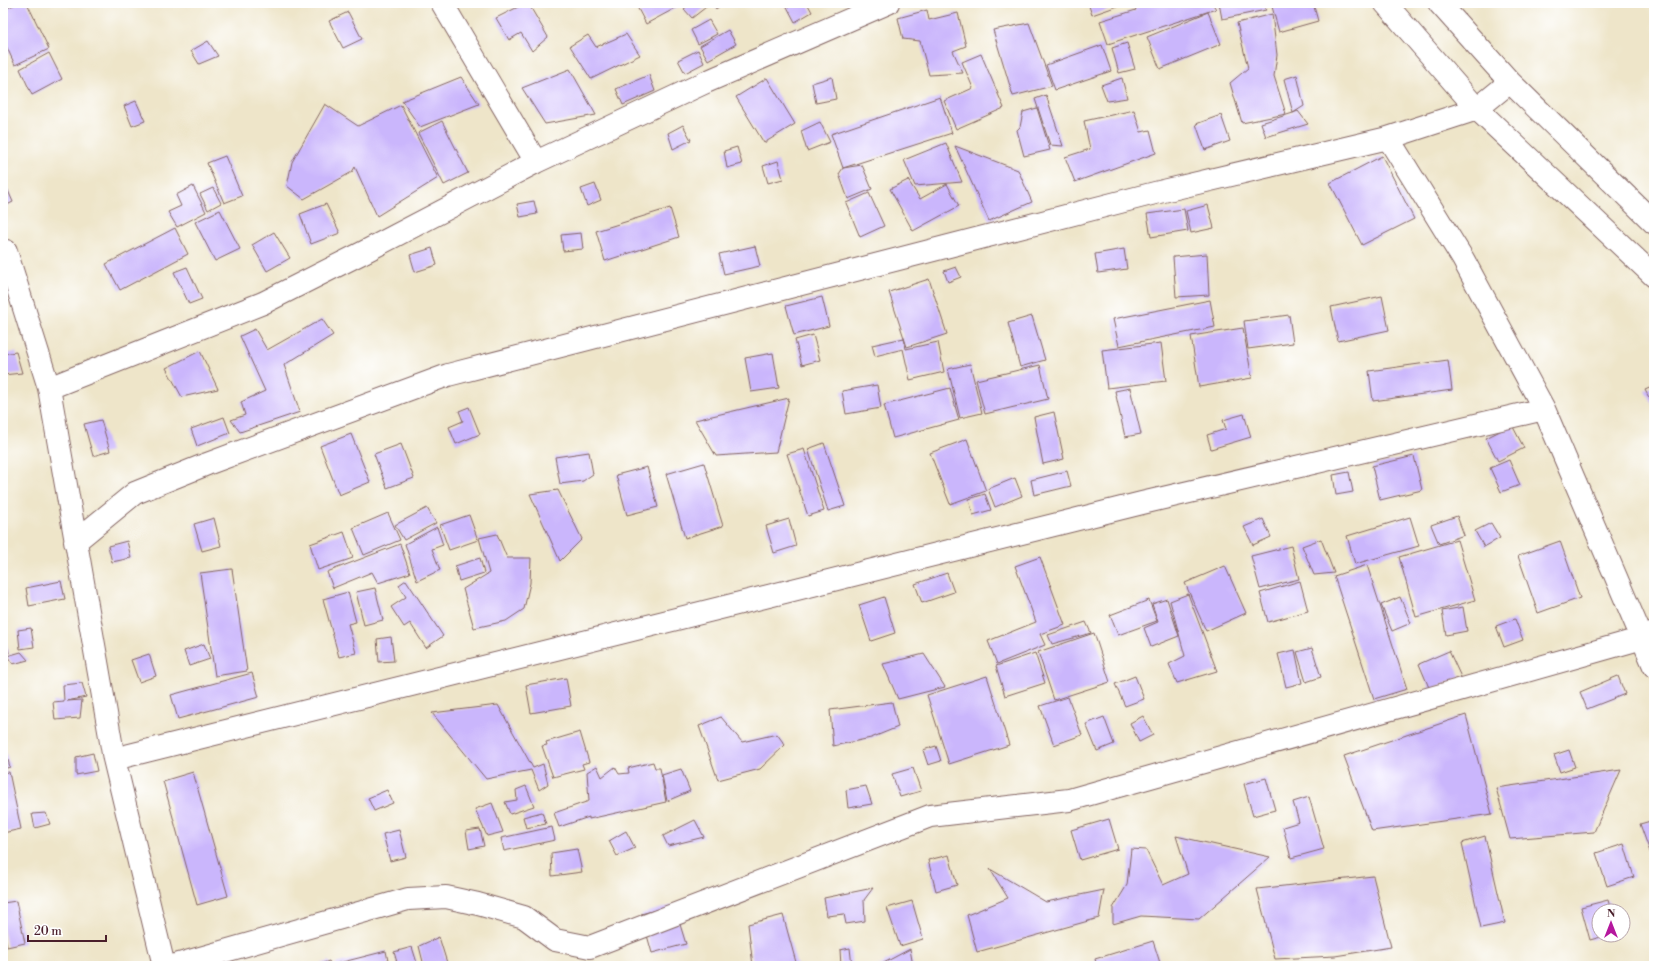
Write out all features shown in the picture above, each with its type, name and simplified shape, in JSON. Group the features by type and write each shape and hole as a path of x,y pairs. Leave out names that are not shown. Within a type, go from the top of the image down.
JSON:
{"street":[{"path":"442,3 536,162"},
{"path":"49,388 263,303 536,162 706,82 846,10 888,3"},
{"path":"1385,3 1478,109 1654,276"},
{"path":"1439,3 1510,82 1654,223"},
{"path":"76,542 135,493 207,464 448,375 1155,193 1388,138 1478,109 1510,82"},
{"path":"1388,138 1463,259 1544,409 1649,635 1654,666"},
{"path":"6,251 49,388 114,759 164,966"},
{"path":"114,759 1142,503 1544,409"},
{"path":"172,966 408,899 446,897 524,917 555,940 590,946 930,816 1069,800 1649,635"}],"building":[{"path":"18,3 27,3 49,49 15,65 3,39 3,10"},
{"path":"528,3 548,37 532,51 521,33 509,40 496,18"},
{"path":"635,3 685,3 646,24"},
{"path":"691,3 710,4 692,18 684,9"},
{"path":"712,3 724,3 716,9"},
{"path":"785,3 807,3 812,12 795,22"},
{"path":"1088,3 1120,3 1121,5 1092,15"},
{"path":"1133,3 1212,3 1216,9 1108,44 1100,21 1136,10"},
{"path":"1219,3 1261,3 1266,10 1222,19"},
{"path":"1271,3 1313,3 1318,21 1279,32"},
{"path":"927,10 929,20 958,13 966,46 953,51 963,73 929,75 920,41 903,39 898,18"},
{"path":"348,12 362,39 343,48 329,21"},
{"path":"1208,12 1221,44 1160,69 1147,37"},
{"path":"1272,14 1277,55 1274,76 1286,114 1242,123 1230,83 1248,68 1237,23"},
{"path":"709,20 717,34 698,44 691,30"},
{"path":"1029,23 1052,86 1013,96 993,30"},
{"path":"728,30 736,44 708,60 700,46"},
{"path":"626,34 640,55 591,79 570,46 588,35 596,47"},
{"path":"208,41 218,56 199,64 191,51"},
{"path":"1127,43 1135,69 1119,73 1112,48"},
{"path":"1102,45 1111,71 1055,90 1046,65"},
{"path":"698,50 704,63 685,73 678,60"},
{"path":"49,53 62,79 32,95 20,69"},
{"path":"981,54 1004,108 956,129 944,101 973,88 962,62"},
{"path":"570,69 596,115 545,124 522,88"},
{"path":"649,75 655,91 623,105 616,89"},
{"path":"1297,75 1304,106 1293,113 1284,79"},
{"path":"461,77 479,104 420,127 402,101"},
{"path":"832,77 836,99 816,103 812,83"},
{"path":"767,78 795,124 764,143 736,97"},
{"path":"1122,78 1127,98 1107,101 1101,85"},
{"path":"1046,95 1063,146 1050,145 1035,99"},
{"path":"940,97 952,133 843,168 831,134"},
{"path":"136,101 145,121 132,126 124,106"},
{"path":"325,104 358,126 401,105 438,178 377,216 355,167 352,172 304,199 287,186 292,162"},
{"path":"1037,108 1050,150 1024,156 1017,130 1020,127 1023,112"},
{"path":"1134,110 1141,132 1150,130 1156,153 1075,182 1065,157 1090,149 1084,121"},
{"path":"1298,111 1308,124 1266,137 1261,123"},
{"path":"1221,115 1230,141 1205,150 1196,124"},
{"path":"442,121 468,173 444,185 418,133"},
{"path":"820,122 830,142 807,151 801,131"},
{"path":"683,125 691,140 673,149 668,133"},
{"path":"946,143 962,182 915,186 904,160"},
{"path":"955,146 1018,170 1032,202 989,221"},
{"path":"737,147 742,164 727,168 724,151"},
{"path":"225,156 242,196 224,203 207,163"},
{"path":"1382,156 1414,219 1362,245 1330,183"},
{"path":"778,161 783,179 768,183 763,166"},
{"path":"862,165 872,189 848,199 839,174 843,168"},
{"path":"908,180 920,199 947,184 959,206 913,231 890,189"},
{"path":"595,184 601,200 587,206 581,189"},
{"path":"6,186 13,202 3,207 3,187"},
{"path":"193,186 206,212 177,227 168,212 181,206 176,195"},
{"path":"213,188 221,203 208,210 200,194"},
{"path":"869,193 884,226 860,237 846,203"},
{"path":"534,201 537,214 520,217 517,204"},
{"path":"326,204 340,233 311,244 300,214"},
{"path":"1208,205 1214,228 1191,233 1186,211"},
{"path":"670,208 679,237 605,261 596,231"},
{"path":"1184,209 1188,231 1151,237 1147,214"},
{"path":"220,210 240,249 215,261 195,222"},
{"path":"175,228 188,254 120,290 106,264"},
{"path":"274,232 290,258 267,271 252,245"},
{"path":"581,233 583,249 563,251 561,235"},
{"path":"755,246 760,266 724,274 719,254"},
{"path":"432,248 437,265 415,272 410,255"},
{"path":"1124,249 1127,269 1098,273 1095,254"},
{"path":"1207,254 1209,295 1176,297 1173,257"},
{"path":"187,267 202,299 189,304 174,272"},
{"path":"956,267 961,277 948,282 944,271"},
{"path":"929,279 947,334 907,347 889,292"},
{"path":"1382,296 1389,330 1338,341 1331,307"},
{"path":"822,297 829,326 794,335 786,306"},
{"path":"1210,300 1215,327 1119,346 1113,319"},
{"path":"1289,315 1293,343 1248,349 1244,321"},
{"path":"1032,316 1045,360 1020,367 1008,323"},
{"path":"322,319 333,335 284,365 300,412 240,432 231,420 245,415 241,402 265,391 240,336 255,329 267,350"},
{"path":"1243,328 1252,378 1199,387 1191,336"},
{"path":"813,335 820,360 802,365 795,340"},
{"path":"904,338 906,349 938,342 944,372 910,380 903,349 875,356 872,345"},
{"path":"1161,343 1166,381 1107,388 1102,350"},
{"path":"200,351 218,389 182,397 166,368"},
{"path":"16,352 22,373 3,375 3,354"},
{"path":"773,353 779,388 751,392 745,358"},
{"path":"1448,360 1452,390 1373,401 1369,371"},
{"path":"970,364 982,413 960,418 948,369"},
{"path":"1040,365 1048,399 985,414 976,380"},
{"path":"877,385 881,408 846,414 842,391"},
{"path":"1654,386 1654,407 1645,390"},
{"path":"950,388 959,420 893,438 884,405"},
{"path":"1130,388 1141,434 1125,437 1115,391"},
{"path":"789,398 776,452 716,456 695,420"},
{"path":"469,407 480,434 456,444 449,427 463,421 459,411"},
{"path":"1054,412 1064,459 1043,464 1034,417"},
{"path":"1244,414 1251,437 1211,449 1207,435 1226,429 1223,420"},
{"path":"224,417 230,433 197,446 191,429"},
{"path":"101,420 110,451 93,456 84,424"},
{"path":"1512,425 1524,448 1498,461 1486,438"},
{"path":"351,434 370,482 339,495 320,446"},
{"path":"967,439 986,491 950,504 930,453"},
{"path":"824,443 845,506 828,511 808,449"},
{"path":"401,444 414,478 387,488 374,454"},
{"path":"804,449 824,511 808,516 787,454"},
{"path":"589,452 593,474 583,481 560,484 555,457"},
{"path":"1414,456 1422,490 1380,500 1372,466"},
{"path":"1509,460 1520,485 1501,492 1490,468"},
{"path":"704,463 723,526 685,538 666,474"},
{"path":"647,467 658,507 627,515 616,475"},
{"path":"1067,471 1071,486 1034,495 1031,480"},
{"path":"1349,472 1353,492 1336,495 1333,475"},
{"path":"1015,478 1022,496 995,507 988,489"},
{"path":"558,490 582,539 560,561 530,494"},
{"path":"985,494 991,510 973,515 969,499"},
{"path":"427,508 436,523 404,540 395,525"},
{"path":"388,513 400,540 364,555 353,528"},
{"path":"469,515 478,540 449,550 440,525"},
{"path":"1457,516 1464,535 1439,544 1431,525"},
{"path":"1410,517 1419,546 1355,564 1347,536"},
{"path":"214,518 221,546 202,551 194,524"},
{"path":"789,519 796,546 774,553 766,526"},
{"path":"1263,519 1271,537 1253,545 1244,527"},
{"path":"1491,523 1500,538 1484,547 1475,531"},
{"path":"437,527 443,545 432,549 440,570 417,581 405,544"},
{"path":"344,532 353,558 318,570 310,544"},
{"path":"497,534 507,558 531,558 530,583 524,609 506,621 474,628 463,589 489,573 479,538"},
{"path":"1321,539 1334,573 1314,575 1302,546"},
{"path":"1457,540 1475,600 1416,617 1399,557"},
{"path":"127,541 131,558 112,562 108,546"},
{"path":"1560,541 1580,598 1538,613 1518,556"},
{"path":"400,544 410,573 378,583 372,572 333,588 327,572"},
{"path":"1291,546 1299,579 1260,589 1251,556"},
{"path":"1040,557 1065,625 1040,634 1045,645 997,664 988,641 1036,622 1015,566"},
{"path":"480,558 484,573 459,581 455,566"},
{"path":"1367,565 1407,689 1374,699 1334,576"},
{"path":"1225,566 1246,613 1206,631 1185,583"},
{"path":"232,569 247,671 215,676 200,573"},
{"path":"947,573 954,592 922,603 915,584"},
{"path":"406,580 443,636 426,648 410,623 404,627 391,607 406,597 399,585"},
{"path":"61,581 65,599 29,606 26,588"},
{"path":"1300,581 1308,611 1268,622 1260,593"},
{"path":"375,588 383,620 364,625 356,592"},
{"path":"348,592 356,622 348,624 356,653 339,657 323,599"},
{"path":"1188,594 1217,671 1177,683 1169,664 1185,656 1170,601"},
{"path":"884,597 895,633 871,641 859,605"},
{"path":"1400,597 1411,623 1392,631 1381,605"},
{"path":"1167,599 1179,636 1151,647 1144,628 1158,622 1152,604"},
{"path":"1149,600 1157,621 1118,635 1110,615"},
{"path":"1463,607 1467,631 1446,635 1442,611"},
{"path":"1515,619 1523,640 1504,647 1496,626"},
{"path":"1086,622 1091,633 1052,644 1048,635"},
{"path":"31,628 34,647 20,649 18,630"},
{"path":"3,632 9,653 3,654"},
{"path":"1094,633 1110,682 1054,700 1038,652"},
{"path":"391,637 394,661 379,662 377,639"},
{"path":"204,644 210,659 189,666 184,651"},
{"path":"1312,648 1321,677 1306,682 1297,652"},
{"path":"1295,650 1302,683 1286,687 1278,654"},
{"path":"1449,651 1461,677 1430,690 1419,664"},
{"path":"21,652 28,660 13,664 7,656"},
{"path":"1035,653 1045,683 1005,696 996,666"},
{"path":"149,654 156,676 139,682 131,660"},
{"path":"924,654 945,687 898,699 883,664"},
{"path":"252,673 259,697 178,719 171,695"},
{"path":"987,676 1009,745 949,764 927,695"},
{"path":"1135,676 1144,699 1125,706 1115,684"},
{"path":"1618,676 1625,694 1587,709 1580,692"},
{"path":"566,678 571,706 531,713 526,685"},
{"path":"82,683 86,697 67,701 82,700 80,718 55,720 53,702 64,701 63,685"},
{"path":"1068,697 1082,735 1054,745 1040,706"},
{"path":"892,702 898,727 871,738 833,746 830,710"},
{"path":"498,705 533,768 543,764 548,784 539,790 531,770 486,779 432,713"},
{"path":"1466,715 1492,814 1372,831 1344,756"},
{"path":"1143,716 1153,735 1139,742 1130,723"},
{"path":"721,717 742,742 777,734 785,745 760,769 718,780 699,726"},
{"path":"1104,717 1114,744 1097,751 1086,724"},
{"path":"580,732 589,762 582,764 584,769 553,777 542,746 547,745 546,742"},
{"path":"3,743 10,767 3,769"},
{"path":"936,746 941,761 928,765 923,750"},
{"path":"1569,750 1575,767 1560,772 1554,755"},
{"path":"93,753 97,771 76,775 76,757"},
{"path":"653,762 655,768 660,768 666,802 589,819 589,817 559,827 554,813 589,801 587,772 597,766 602,777 615,767 619,774 629,773 628,768"},
{"path":"913,768 921,791 900,797 892,774"},
{"path":"681,769 690,791 667,801 662,775"},
{"path":"1621,770 1594,832 1510,839 1496,788"},
{"path":"9,772 21,829 3,833 3,773"},
{"path":"193,772 228,896 197,905 163,781"},
{"path":"1266,778 1275,810 1253,816 1244,784"},
{"path":"526,786 534,806 510,814 505,802 517,800 516,790"},
{"path":"866,786 872,804 848,808 846,790"},
{"path":"387,790 393,803 374,811 368,798"},
{"path":"1309,797 1324,849 1291,858 1283,827 1299,822 1293,802"},
{"path":"492,803 503,832 487,836 475,809"},
{"path":"542,812 546,824 526,828 523,817"},
{"path":"46,813 50,824 35,828 32,814"},
{"path":"1109,819 1118,849 1080,860 1071,830"},
{"path":"695,820 704,837 668,846 663,836"},
{"path":"1654,820 1654,860 1653,860 1640,824"},
{"path":"552,827 555,840 504,851 501,838"},
{"path":"480,829 484,846 469,849 466,831"},
{"path":"399,830 406,857 390,861 383,834"},
{"path":"626,831 635,848 617,856 609,841"},
{"path":"1176,836 1270,857 1199,919 1141,916 1113,924 1113,908 1127,885 1131,849 1146,850 1163,885 1188,874"},
{"path":"1485,836 1505,923 1481,928 1462,843"},
{"path":"1624,844 1634,877 1607,886 1596,853"},
{"path":"577,849 582,872 552,876 551,853"},
{"path":"949,855 957,885 936,891 928,860"},
{"path":"990,869 1046,902 1104,890 1099,918 977,952 967,915 1008,898"},
{"path":"1373,876 1391,947 1335,956 1275,959 1257,889"},
{"path":"873,888 864,900 865,921 846,924 844,914 827,916 824,898"},
{"path":"1608,900 1609,903 1596,903"},
{"path":"16,901 25,943 7,947 3,928 3,903"},
{"path":"912,901 923,939 900,946 887,908"},
{"path":"1591,904 1591,940 1590,940 1581,907"},
{"path":"674,905 686,944 652,953 641,914"},
{"path":"783,915 797,966 753,966 748,924"},
{"path":"439,937 448,966 424,966 419,946"},
{"path":"1153,941 1161,966 1097,966 1095,959"},
{"path":"412,947 418,966 398,966 394,952"},
{"path":"850,948 852,966 841,966 840,950"},
{"path":"910,949 913,966 878,966"},
{"path":"386,951 389,966 336,966 335,964"},
{"path":"329,961 331,966 315,966"}]}
